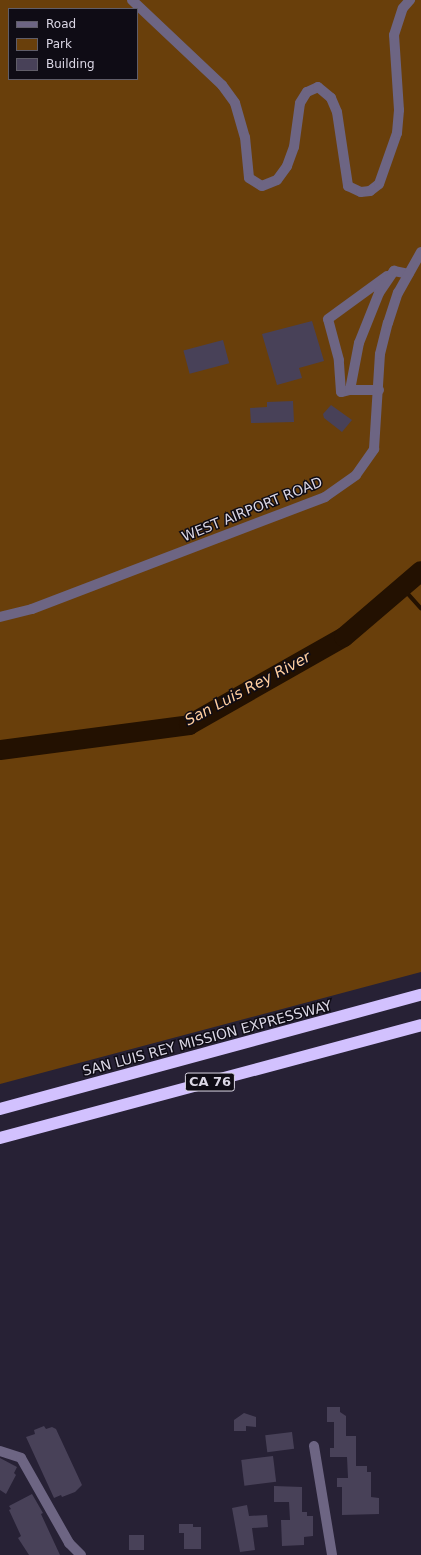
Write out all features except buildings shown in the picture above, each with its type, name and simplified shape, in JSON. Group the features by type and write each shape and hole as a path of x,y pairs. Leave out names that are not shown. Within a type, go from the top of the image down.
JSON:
{"highway":[{"name":"SAN LUIS REY MISSION EXPRESSWAY","path":"0,1109 421,995"},
{"name":"CA 76","path":"0,1138 421,1025"}],"street":[{"path":"132,0 222,85 235,103 245,137 249,178 262,186 277,180 287,166 294,147 300,103 307,92 318,87 331,98 337,112 348,186 361,192 370,191 379,184 397,133 399,110 394,35 403,8 410,0"},
{"name":"WEST AIRPORT ROAD","path":"0,617 32,609 324,497 356,476 374,449 379,390 380,354 398,293 421,252"},
{"path":"379,390 350,390 341,392 339,360 328,320 394,271 409,274"},
{"path":"350,390 359,343 379,293 394,271"},
{"path":"314,1446 332,1555"},
{"path":"0,1451 21,1458 68,1543 81,1555"}],"green space":[{"path":"0,0 421,0 421,972 0,1084"}],"waterway":[{"name":"San Luis Rey River","path":"0,750 189,725 344,637 421,571"},
{"path":"403,588 421,608"}]}
